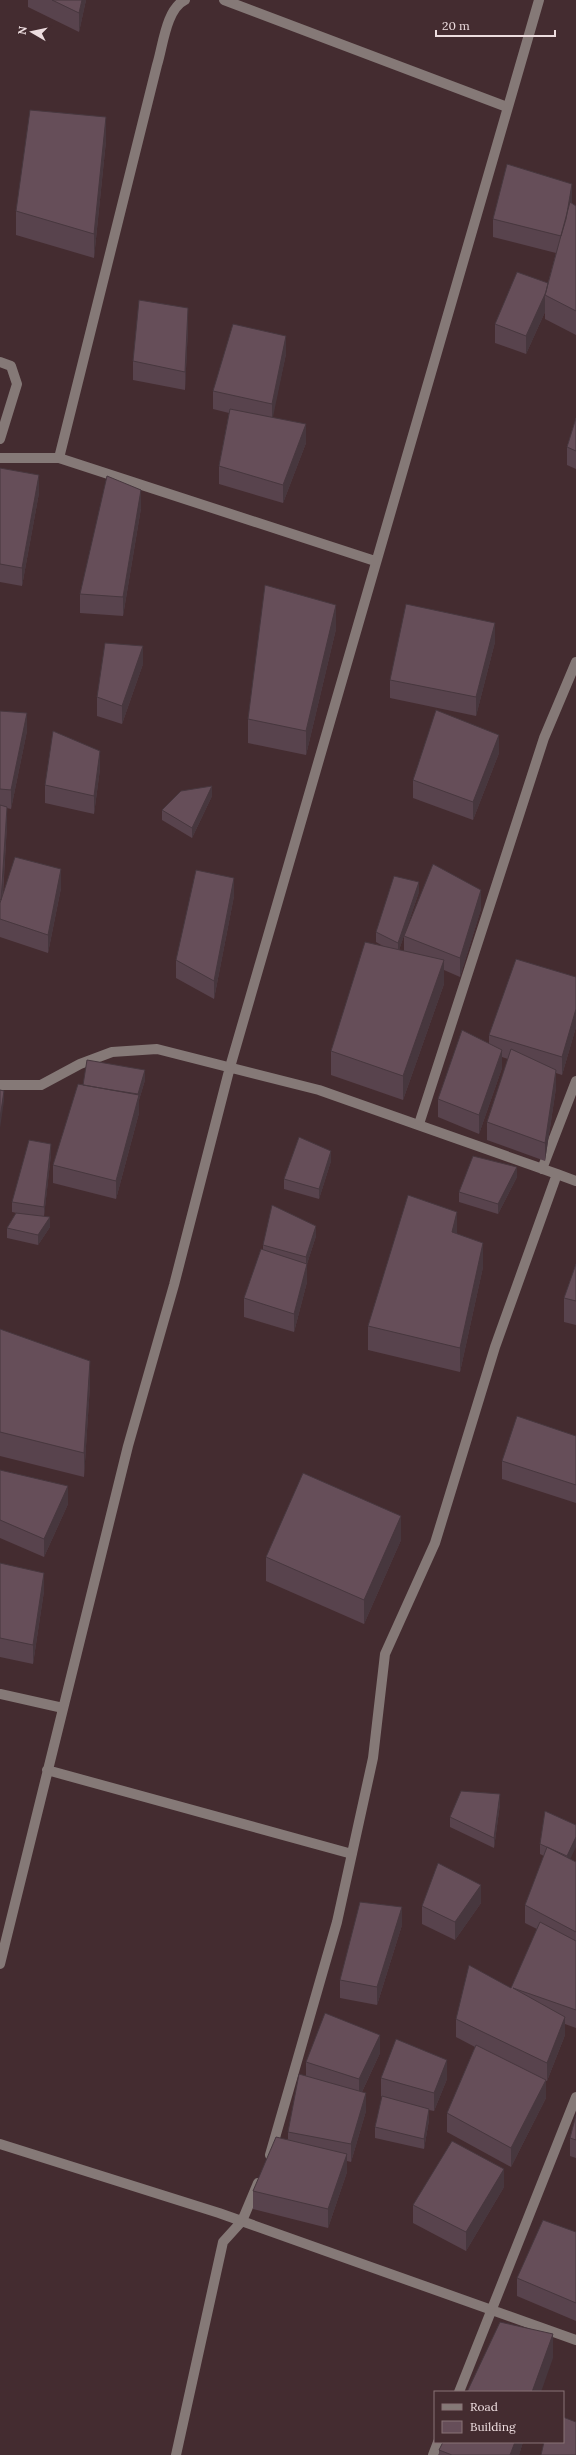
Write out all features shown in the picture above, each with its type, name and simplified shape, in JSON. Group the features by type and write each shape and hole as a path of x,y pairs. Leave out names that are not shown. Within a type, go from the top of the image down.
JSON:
{"street":[{"path":"59,458 157,65 170,19 178,3 186,0"},
{"path":"224,0 507,107"},
{"path":"0,1964 2,1950 128,1446 174,1285 230,1066 375,561 539,0"},
{"path":"0,362 11,366 17,384 0,439"},
{"path":"0,458 59,458 375,561"},
{"path":"419,1124 544,738 576,662"},
{"path":"0,1085 41,1085 80,1064 112,1052 157,1049 230,1066 319,1090 419,1124 576,1181"},
{"path":"542,1169 576,1081"},
{"path":"176,2455 223,2242 242,2221 263,2171 337,1922 373,1758 384,1654 435,1543 495,1347 557,1174"},
{"path":"0,1694 63,1708"},
{"path":"47,1770 352,1854"},
{"path":"459,2391 576,2097"},
{"path":"0,2144 242,2221 576,2340"},
{"path":"433,2455 438,2443"}],"building":[{"path":"52,0 82,0 79,13"},
{"path":"30,110 106,117 94,234 16,211"},
{"path":"507,164 572,184 566,219 561,236 493,219"},
{"path":"570,202 576,206 576,311 545,295"},
{"path":"517,272 548,283 546,292 526,336 495,324"},
{"path":"139,300 188,308 185,372 133,361"},
{"path":"233,324 286,336 272,404 213,391"},
{"path":"230,409 306,424 283,485 219,466"},
{"path":"576,418 576,451 567,447"},
{"path":"0,468 39,475 22,568 0,564"},
{"path":"107,476 141,490 123,597 80,594"},
{"path":"265,585 336,605 306,731 248,719"},
{"path":"406,604 495,623 476,697 390,680"},
{"path":"105,643 143,646 122,706 97,697"},
{"path":"436,710 499,735 473,802 413,780"},
{"path":"0,711 27,713 11,790 0,789"},
{"path":"53,731 100,751 94,796 45,785"},
{"path":"212,786 192,828 162,810 181,791"},
{"path":"0,805 7,807 1,900 0,899"},
{"path":"15,857 61,869 48,935 0,919 0,903"},
{"path":"433,864 481,890 460,958 404,936"},
{"path":"196,870 234,878 214,981 176,960"},
{"path":"394,876 419,882 398,943 376,932"},
{"path":"365,942 444,960 403,1076 331,1051"},
{"path":"516,959 576,977 576,1009 562,1057 489,1035"},
{"path":"462,1030 502,1050 479,1115 438,1099"},
{"path":"511,1049 556,1070 545,1143 487,1122"},
{"path":"87,1060 145,1070 138,1094 83,1085"},
{"path":"78,1084 139,1095 116,1181 53,1165"},
{"path":"0,1090 4,1091 0,1118"},
{"path":"299,1137 331,1151 319,1189 284,1179"},
{"path":"29,1140 51,1144 44,1207 12,1202"},
{"path":"473,1156 517,1167 498,1204 459,1192"},
{"path":"408,1195 457,1212 452,1232 483,1243 460,1348 368,1326"},
{"path":"272,1205 316,1226 306,1257 263,1245"},
{"path":"16,1213 50,1217 38,1235 7,1228"},
{"path":"261,1249 307,1264 294,1314 244,1298"},
{"path":"576,1264 576,1301 564,1298"},
{"path":"0,1329 90,1361 84,1453 0,1432"},
{"path":"517,1416 576,1436 576,1485 502,1461"},
{"path":"0,1470 68,1486 44,1539 0,1520"},
{"path":"303,1473 401,1516 364,1600 266,1557"},
{"path":"0,1563 44,1573 33,1645 0,1638"},
{"path":"461,1791 500,1794 494,1838 450,1817"},
{"path":"545,1811 576,1825 576,1837 567,1856 540,1844"},
{"path":"547,1847 576,1862 576,1932 525,1905"},
{"path":"438,1863 481,1885 455,1922 422,1906"},
{"path":"360,1902 402,1907 377,1987 340,1980"},
{"path":"540,1922 576,1941 576,2010 513,1988 565,2017 547,2063 456,2019 469,1965 511,1988"},
{"path":"325,2013 380,2035 359,2079 306,2062"},
{"path":"396,2039 447,2060 434,2093 381,2078"},
{"path":"476,2045 546,2080 511,2148 447,2113"},
{"path":"299,2074 366,2093 351,2144 288,2132"},
{"path":"382,2096 429,2109 424,2139 375,2127"},
{"path":"576,2115 576,2140 570,2138"},
{"path":"276,2137 347,2154 328,2209 253,2191"},
{"path":"452,2141 504,2169 466,2232 413,2205"},
{"path":"543,2220 576,2232 576,2303 517,2278"},
{"path":"500,2322 553,2334 532,2391 467,2391"},
{"path":"564,2417 576,2422 576,2455 541,2455 544,2443 564,2443"},
{"path":"442,2443 515,2443 510,2455 452,2455 439,2450"}]}
